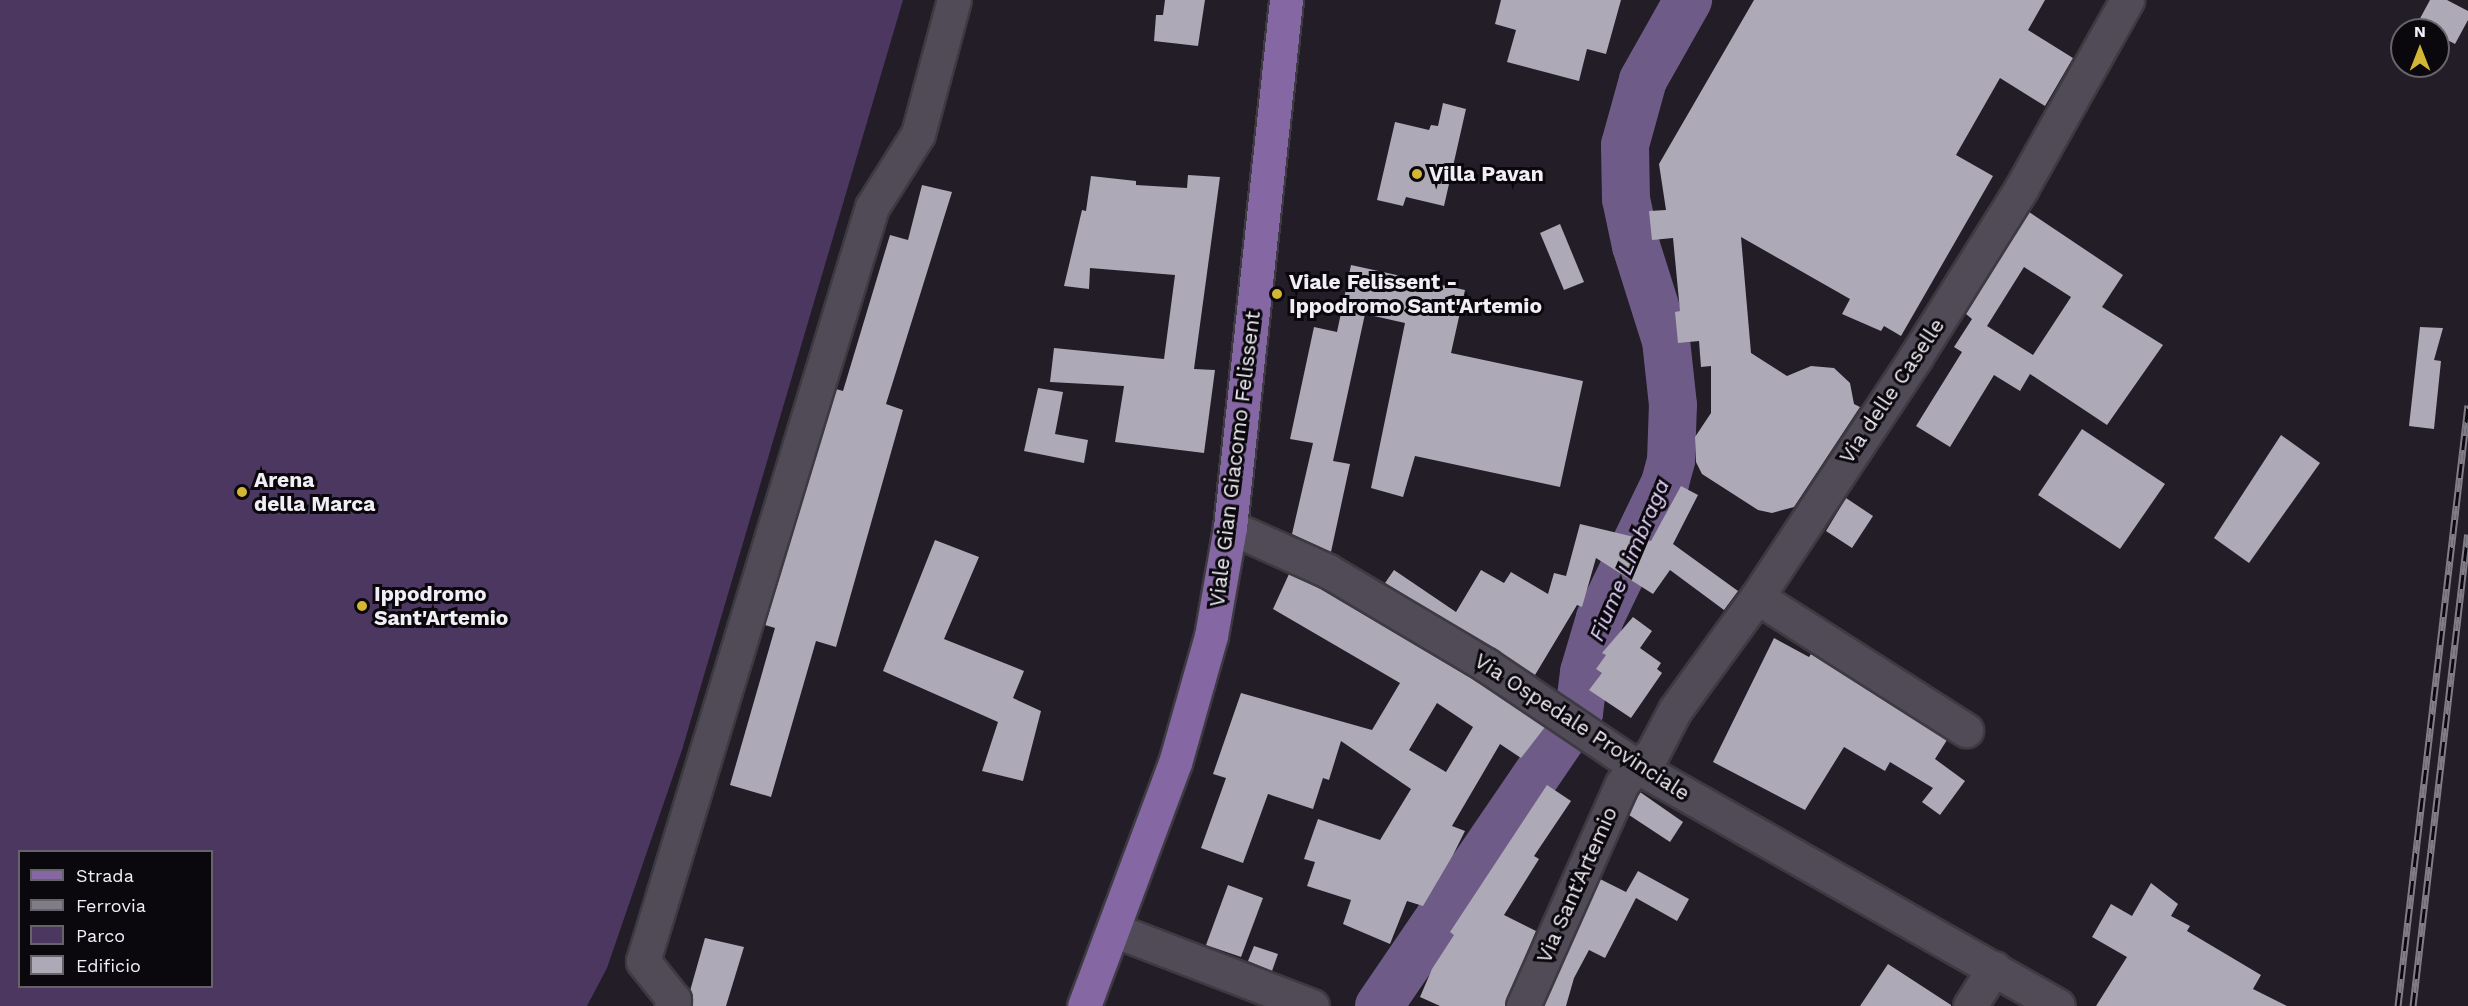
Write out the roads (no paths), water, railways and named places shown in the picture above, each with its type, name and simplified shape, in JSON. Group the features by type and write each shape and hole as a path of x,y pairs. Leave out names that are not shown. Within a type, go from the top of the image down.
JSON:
{"main road":[{"name":"Viale Gian Giacomo Felissent","path":"1084,1006 1114,930 1197,693 1230,527 1286,0"}],"street":[{"path":"671,1006 674,1000 643,961 872,207 918,134 954,0"},
{"name":"Via delle Caselle","path":"1636,766 1652,754 1675,710 1757,597 1990,240 2127,0"},
{"name":"Via Ospedale Provinciale","path":"1230,527 1328,571 1486,665 1636,766 2058,1006"},
{"path":"1757,597 1966,730"},
{"name":"Via Sant'Artemio","path":"1523,1006 1587,860 1623,784 1636,766"},
{"path":"1114,930 1312,1006"},
{"path":"1970,1006 1994,968"}],"waterway":[{"name":"Fiume Limbraga","path":"1379,1006 1579,713 1584,672 1600,618 1665,483 1671,461 1673,405 1666,341 1636,246 1626,199 1625,145 1643,80 1688,0"}],"railway":[{"path":"2398,1006 2468,405"},
{"path":"2413,1006 2468,534"}],"place":[{"name":"Villa Pavan","path":"1417,174"},
{"name":"Viale Felissent - Ippodromo Sant'Artemio","path":"1277,294"},
{"name":"Arena della Marca","path":"242,492"},
{"name":"Ippodromo Sant'Artemio","path":"362,606"}]}
